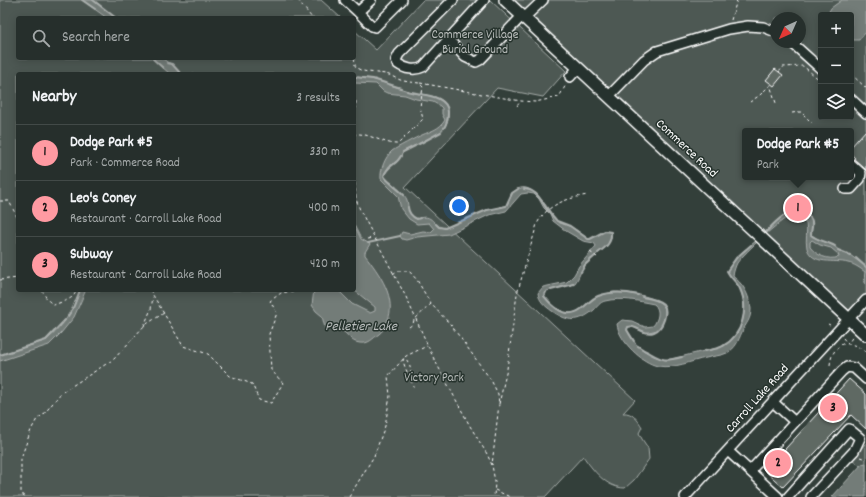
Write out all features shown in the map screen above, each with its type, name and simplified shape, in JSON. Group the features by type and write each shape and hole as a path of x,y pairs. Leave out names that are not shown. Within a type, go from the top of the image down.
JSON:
{"main road":[{"name":"Commerce Road","path":"505,0 866,335"}],"street":[{"path":"345,0 372,26 377,26 402,0"},
{"path":"358,12 371,0"},
{"path":"453,0 400,54 396,60 398,64 409,69 418,69 423,67 484,0"},
{"path":"449,40 465,57 476,62 480,60 523,17 544,0"},
{"path":"609,96 638,66 657,51 729,28 748,26 762,27 770,30"},
{"path":"797,48 818,67"},
{"path":"570,77 578,68"},
{"path":"854,102 866,113"},
{"path":"845,189 851,189 860,179 861,173 854,169"},
{"name":"Carroll Lake Road","path":"685,497 866,300"},
{"path":"750,471 842,370 847,367 854,368 866,379"},
{"path":"773,402 795,422"},
{"path":"788,497 849,429 860,438 854,451 811,497 798,486"},
{"path":"728,451 778,497"}],"path":[{"path":"298,0 310,16"},
{"path":"729,28 737,0"},
{"path":"355,60 356,66 360,70 389,74 398,80 520,101 535,102 559,97 570,77"},
{"path":"779,72 783,67 803,66 818,78"},
{"path":"854,77 866,88"},
{"path":"356,134 363,134 384,142 398,144 423,119 420,110 420,103 423,87 419,83"},
{"path":"750,102 760,95 770,84 776,103"},
{"path":"517,106 520,101"},
{"path":"792,113 801,112 812,123"},
{"path":"356,188 358,205 406,297 427,346 492,465 495,482 494,497"},
{"path":"492,465 499,404 507,369 517,294 537,224 544,213 551,207 588,195"},
{"path":"0,201 8,201 16,215"},
{"path":"367,240 374,238"},
{"path":"590,252 597,257"},
{"path":"393,274 397,272 409,271 417,280 431,304 452,325 490,380 498,394 499,404"},
{"path":"0,280 16,278"},
{"path":"43,292 51,304 54,305 72,298 75,292"},
{"path":"151,292 183,346 208,354 230,376 252,384 259,400 271,403 283,383 271,370 269,334 277,313 270,301 281,293 287,292"},
{"path":"142,328 151,309 153,296"},
{"path":"410,327 414,320 431,304"},
{"path":"24,497 21,492 21,458 30,430 37,419 44,414 61,394 114,359 142,328 164,313"},
{"path":"848,344 853,336"},
{"path":"843,338 848,344"},
{"path":"830,365 833,352 842,344 860,347 866,352"},
{"path":"349,497 374,456 385,426 390,396 388,376 406,356 427,346"},
{"path":"403,359 405,367 412,380"},
{"path":"403,359 407,360 410,365 413,387"},
{"path":"495,490 510,497"}],"green space":[{"name":"Victory Park","path":"0,0 321,0 339,16 16,16 16,60 356,60 356,32 376,50 423,0 490,0 566,71 543,97 497,88 405,187 635,400 623,413 632,415 637,419 642,427 639,433 648,448 649,459 634,480 625,488 606,482 591,467 583,456 545,497 0,497"},
{"path":"507,0 866,0 866,299 848,317"},
{"path":"866,443 866,471 852,459"}],"water":[{"path":"82,0 93,0 113,16 104,16"},
{"path":"842,0 866,0 866,32 859,40 854,40 854,12 829,12 831,8"},
{"path":"154,60 164,60 172,64 179,72 168,72"},
{"path":"356,77 371,79 411,92 437,98 443,101 448,108 447,122 442,130 404,151 397,162 389,166 384,174 385,179 401,191 406,197 409,211 414,217 417,219 427,217 441,227 445,228 487,210 506,206 514,192 522,188 534,192 558,222 574,228 588,239 605,231 611,232 609,243 584,266 575,283 547,291 544,293 544,296 549,303 559,310 567,313 575,312 595,298 614,292 652,298 663,306 665,311 663,321 657,330 645,333 631,326 627,328 632,340 643,350 655,357 668,360 720,347 728,343 734,337 742,322 744,305 740,289 727,271 742,252 756,241 783,215 799,213 809,216 812,222 811,235 834,246 841,252 850,255 866,267 866,285 864,283 865,272 857,266 843,262 819,260 810,254 806,245 806,223 791,215 762,237 736,264 733,275 745,290 749,299 751,313 733,349 722,355 708,357 676,366 664,367 652,364 645,361 632,350 622,337 617,324 622,320 632,321 645,327 653,326 658,315 658,309 654,304 623,299 605,301 600,303 594,310 583,317 573,320 558,315 541,301 538,293 543,287 567,282 596,246 594,243 583,241 553,221 550,214 534,194 521,194 506,211 489,215 449,234 417,237 406,240 402,239 400,236 402,232 410,234 423,231 431,232 434,229 429,223 417,224 409,219 401,209 398,196 381,179 382,168 385,160 392,151 441,126 445,120 442,114 442,108 433,102 416,99 405,95 387,93 376,84 356,83","holes":["812,240 820,245 831,248 838,254 839,257 827,258 819,255 810,247 810,242"]},
{"name":"Pelletier Lake","path":"356,229 361,239 370,244 365,252 365,255 381,278 389,295 390,313 383,330 366,343 356,342 343,331 325,328 322,316 312,305 314,292 340,292 352,304 370,313 375,311 375,307 356,292"},
{"path":"79,292 85,292 74,317 49,345 0,361 0,355 44,341 50,337 56,332 71,312"},
{"path":"866,463 866,497 832,497 862,464"}],"building":[{"path":"775,69 783,75 774,86 766,80"},
{"path":"866,130 866,170 854,159 854,144"},
{"path":"849,379 866,394 866,429 851,415 783,487 765,471"}],"waterway":[{"path":"82,0 95,9"},
{"path":"93,0 113,16"},
{"path":"154,60 163,68"},
{"path":"167,63 172,64 179,72"},
{"path":"356,77 373,79 401,88"},
{"path":"407,91 433,97 444,103 447,107 448,113 444,128"},
{"path":"419,144 441,132"},
{"path":"403,152 415,146"},
{"path":"401,156 397,162 388,169 384,176 404,195"},
{"path":"436,224 439,227 445,228 487,210 506,206 512,193 518,189"},
{"path":"524,189 537,194 557,221 570,226 588,239 605,231 611,232 611,239 606,247 598,253"},
{"path":"408,207 412,216 417,219 420,218"},
{"path":"766,232 774,223 789,213 801,212 808,215 812,220 811,235 835,246"},
{"path":"368,243 400,236"},
{"path":"705,351 717,349 723,346 730,341 740,328 744,312 743,296 739,287 727,271 736,258 751,245"},
{"path":"838,250 850,255"},
{"path":"581,272 585,265 595,256"},
{"path":"856,258 866,267"},
{"path":"551,290 574,284"},
{"path":"68,316 79,292"},
{"path":"546,292 544,296 551,304 565,313 575,312 593,299 603,294 618,292 638,295"},
{"path":"634,341 627,330 628,327 634,327 650,333 654,332 662,324 665,315 665,307 661,302 642,297"},
{"path":"0,355 46,340 65,320"},
{"path":"638,346 662,359 668,360 682,357"}],"place":[{"name":"Dodge Park #5","path":"798,208"},
{"name":"Subway","path":"833,408"},
{"name":"Leo's Coney","path":"778,463"}],"park label":[{"name":"Commerce Village Burial Ground","path":"475,42"}]}
